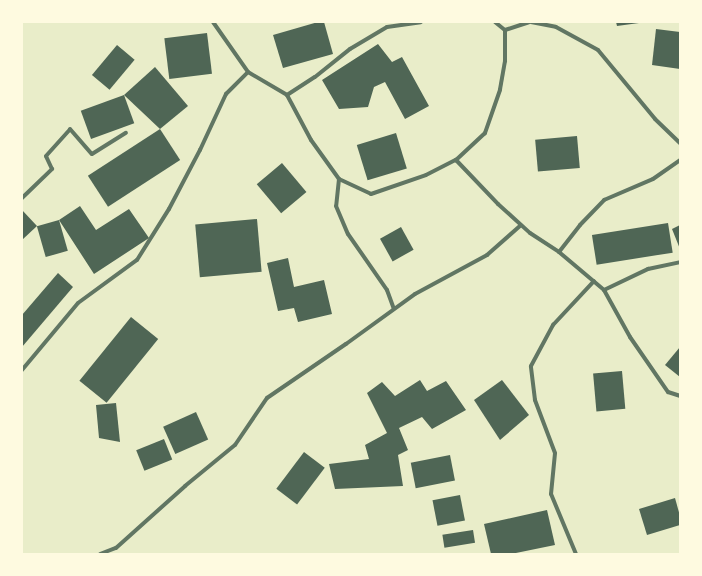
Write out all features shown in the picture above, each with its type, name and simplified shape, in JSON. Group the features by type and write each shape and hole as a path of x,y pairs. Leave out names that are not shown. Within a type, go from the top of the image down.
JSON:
{"street":[{"path":"213,22 248,72 287,95 311,140 339,180 371,194 426,175 456,160 485,133 500,90 505,61 505,30"},
{"path":"287,95 315,77 350,49 387,27 420,22"},
{"path":"495,22 505,30"},
{"path":"505,30 530,22 556,27 598,50 656,119 680,144"},
{"path":"22,370 78,303 137,260 173,203 226,94 248,72"},
{"path":"22,198 52,169 46,156 70,129 92,154 126,133"},
{"path":"456,160 498,204 530,233 559,252 604,290 630,337 668,392 680,396"},
{"path":"559,252 580,225 604,200 652,179 680,160"},
{"path":"339,180 336,206 348,234 387,290 394,309"},
{"path":"100,554 116,548 185,486 235,445 267,398 415,294 487,255 521,225"},
{"path":"604,290 648,269 680,262"},
{"path":"576,554 551,494 555,453 535,400 531,366 553,325 594,281"}],"building":[{"path":"318,22 324,22 333,54 283,68 273,35"},
{"path":"616,22 639,22 639,23 617,26"},
{"path":"656,29 680,32 680,69 652,65"},
{"path":"207,33 212,74 169,79 164,38"},
{"path":"378,44 392,62 402,57 429,106 405,119 385,82 374,87 368,107 339,109 322,80"},
{"path":"117,45 135,60 110,90 92,75"},
{"path":"155,67 188,106 160,129 124,95"},
{"path":"124,95 134,123 91,139 81,111"},
{"path":"160,129 180,160 108,207 88,176"},
{"path":"396,133 407,168 368,180 357,145"},
{"path":"577,136 580,168 538,172 535,140"},
{"path":"282,163 306,192 281,213 257,184"},
{"path":"80,206 96,230 129,209 149,238 94,274 59,220"},
{"path":"22,210 37,226 22,240"},
{"path":"257,219 262,272 200,277 195,224"},
{"path":"59,220 68,251 46,257 37,226"},
{"path":"668,223 673,253 597,265 592,235"},
{"path":"680,225 680,249 672,229"},
{"path":"401,227 414,250 393,261 380,239"},
{"path":"288,258 294,287 324,280 332,314 298,322 294,308 278,311 267,263"},
{"path":"58,273 73,287 22,347 22,315"},
{"path":"131,317 158,339 107,403 79,381"},
{"path":"680,347 680,377 665,365"},
{"path":"622,371 625,409 596,411 593,374"},
{"path":"420,380 427,391 446,381 466,410 432,429 422,417 399,428 408,450 398,455 403,486 335,489 329,464 369,459 365,445 387,433 367,393 382,382 395,396"},
{"path":"502,380 529,415 500,440 474,400"},
{"path":"116,403 120,442 99,438 96,405"},
{"path":"196,412 208,439 175,454 163,427"},
{"path":"164,439 172,459 144,471 136,450"},
{"path":"304,452 325,468 297,504 276,489"},
{"path":"450,455 455,481 416,488 411,463"},
{"path":"460,495 465,521 437,526 433,500"},
{"path":"675,498 680,516 680,525 647,535 639,509"},
{"path":"547,510 555,545 511,554 491,554 484,524"},
{"path":"473,530 475,543 444,548 442,535"}]}
